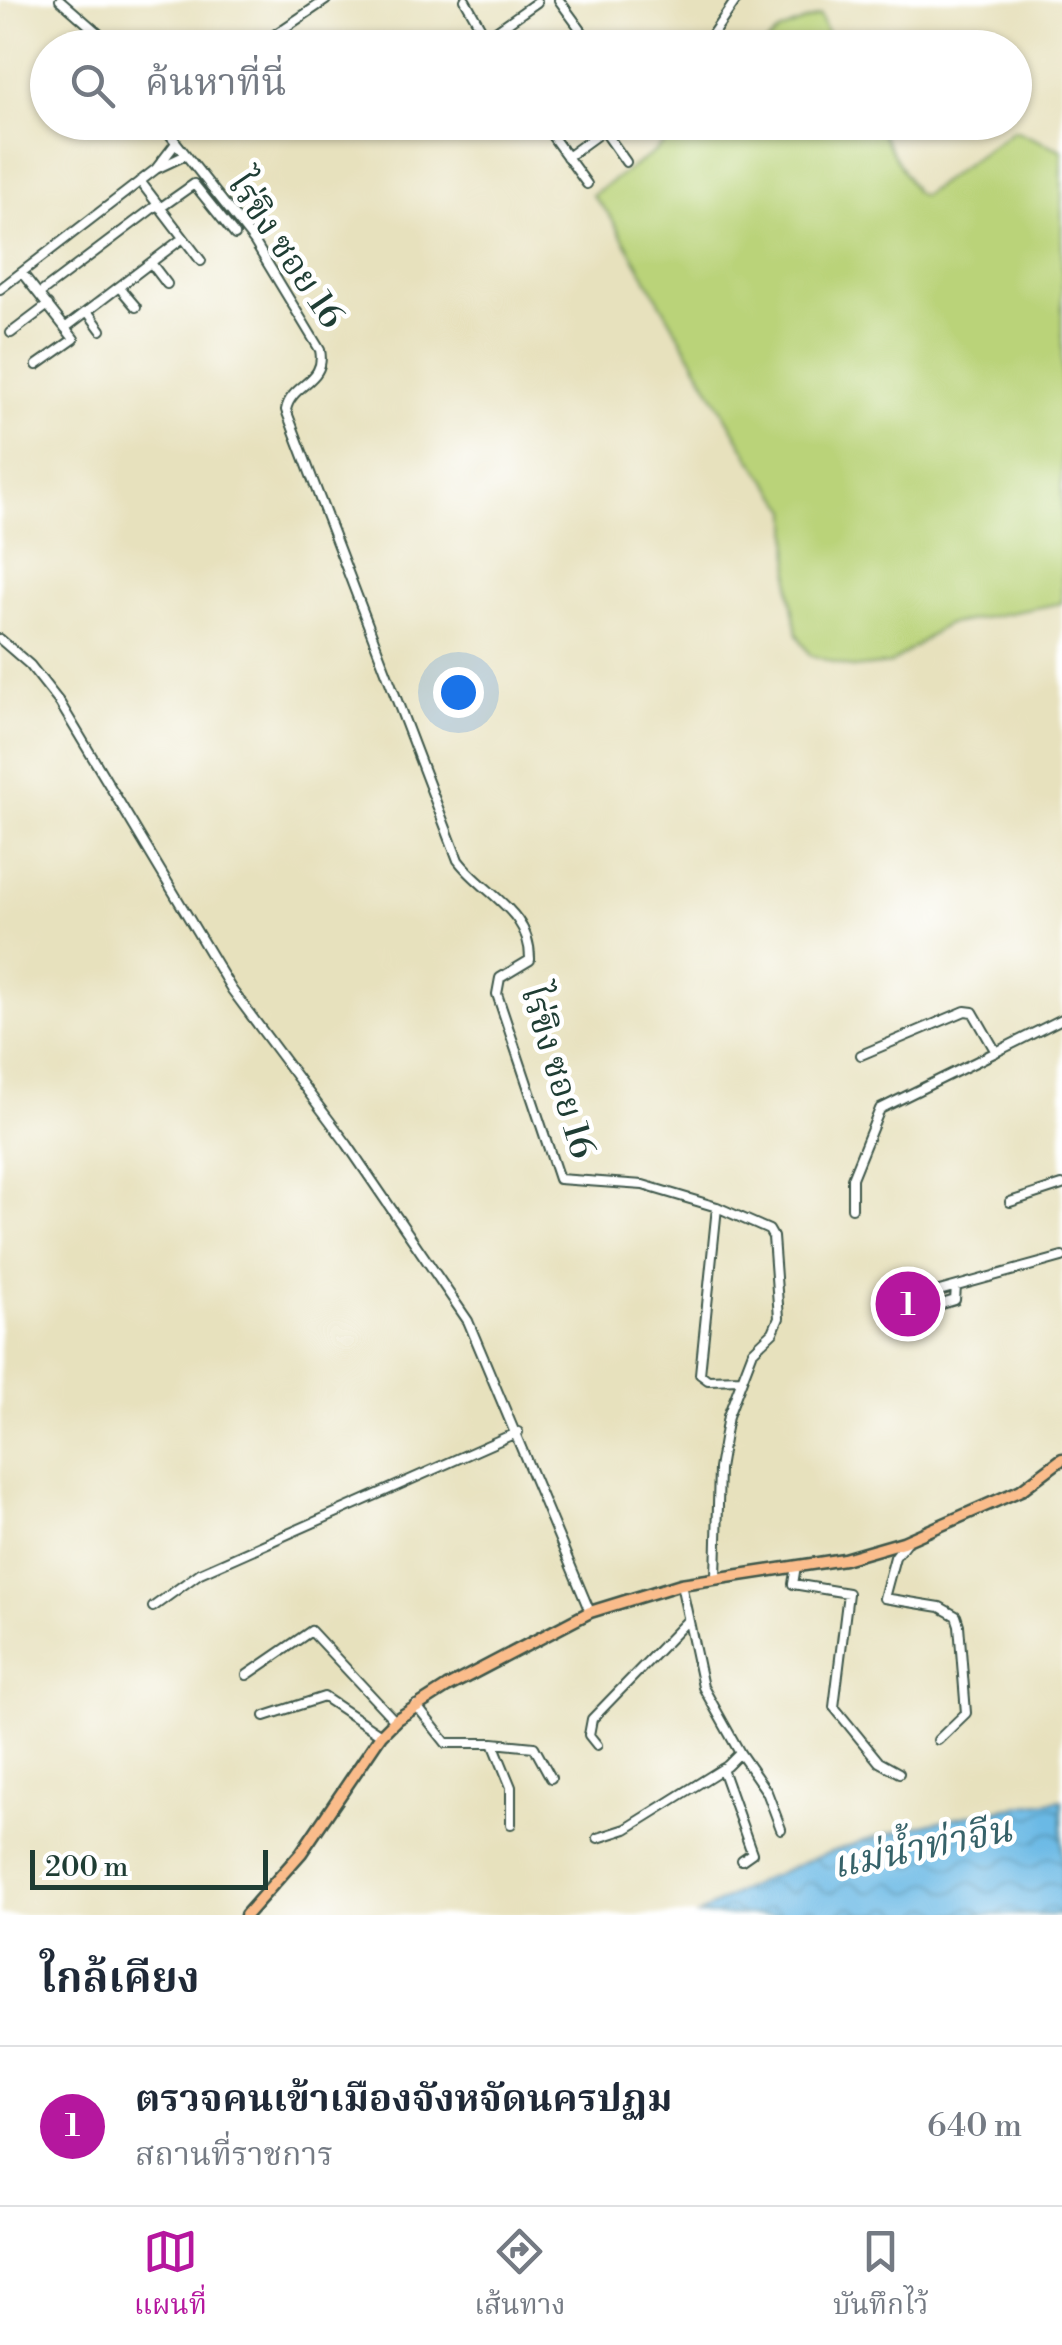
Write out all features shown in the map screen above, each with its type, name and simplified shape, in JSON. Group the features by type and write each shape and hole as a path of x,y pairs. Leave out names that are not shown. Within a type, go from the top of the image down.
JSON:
{"main road":[{"path":"246,1915 301,1853 378,1739 394,1720 416,1705 590,1612 681,1584 884,1548 1021,1490 1062,1459"}],"street":[{"path":"60,0 98,30"},
{"path":"282,30 326,0"},
{"path":"464,0 481,30"},
{"path":"560,0 581,30"},
{"path":"715,30 736,0"},
{"path":"497,30 537,2"},
{"name":"ไร่ขิง ซอย 16","path":"173,140 254,241 320,350 323,364 317,376 289,400 286,410 458,860 512,912 526,937 530,960 500,978 497,994 559,1179 629,1182 716,1208 769,1230 773,1237 779,1318 773,1332 756,1346 728,1416 719,1468 716,1577"},
{"path":"555,140 587,184"},
{"path":"567,156 591,140"},
{"path":"610,140 626,162"},
{"path":"156,169 176,144"},
{"path":"0,289 156,169 186,155"},
{"path":"140,181 201,261"},
{"path":"39,294 194,184 235,236"},
{"path":"65,328 183,238"},
{"path":"151,263 168,284"},
{"path":"22,272 74,339 37,365"},
{"path":"120,286 136,307"},
{"path":"11,333 48,305"},
{"path":"87,312 102,330"},
{"path":"0,640 30,665 53,694 232,990 460,1308 518,1432 590,1612"},
{"path":"860,1054 970,1010 996,1052"},
{"path":"852,1208 852,1178 880,1109 1062,1020"},
{"path":"1010,1202 1062,1185"},
{"path":"716,1208 700,1374 708,1380 741,1379"},
{"path":"903,1301 1062,1257"},
{"path":"898,1283 909,1314 955,1300 956,1286"},
{"path":"154,1607 200,1573 518,1432"},
{"path":"905,1541 884,1598 940,1607 956,1616 959,1625 966,1713 938,1740"},
{"path":"796,1566 793,1584 848,1593 834,1706 880,1762 899,1773"},
{"path":"681,1584 703,1686 767,1792 781,1829"},
{"path":"597,1745 590,1735 592,1720 688,1620"},
{"path":"247,1675 310,1631 394,1720"},
{"path":"266,1716 324,1697 378,1739"},
{"path":"416,1705 446,1743 534,1747 550,1778"},
{"path":"493,1743 511,1788 510,1824"},
{"path":"598,1838 626,1829 722,1769 740,1753"},
{"path":"722,1769 752,1853 742,1860"}],"green space":[{"path":"820,15 826,30 783,30"},
{"path":"1032,138 1062,150 1062,603 945,625 890,664 853,668 810,655 797,634 790,592 789,510 750,458 609,214 592,195 668,140 885,140 915,192 922,196 1000,140"}],"water":[{"name":"แม่น้ำท่าจีน","path":"1062,1800 1062,1915 698,1915 783,1871 874,1838 967,1815"}],"place":[{"name":"ตรวจคนเข้าเมืองจังหจัดนครปฏม","path":"908,1304"}]}
